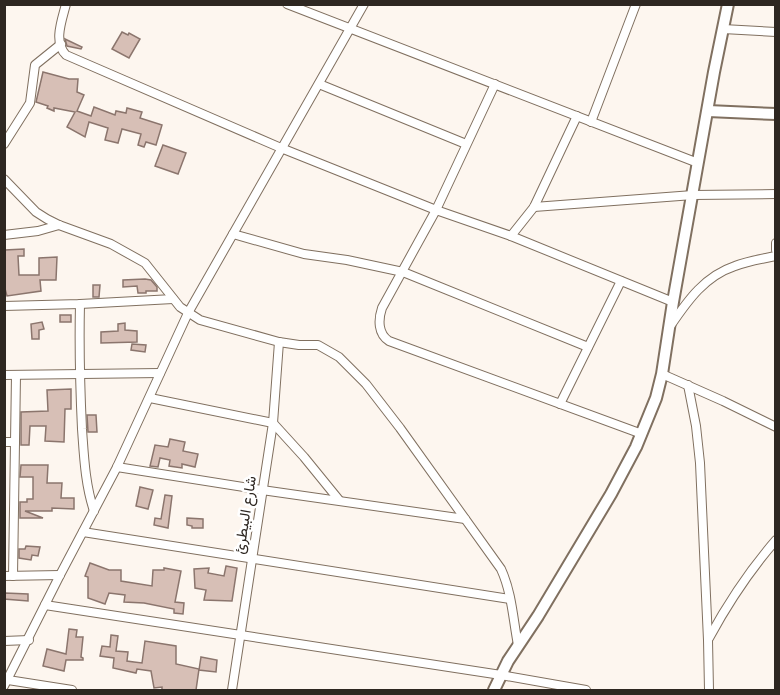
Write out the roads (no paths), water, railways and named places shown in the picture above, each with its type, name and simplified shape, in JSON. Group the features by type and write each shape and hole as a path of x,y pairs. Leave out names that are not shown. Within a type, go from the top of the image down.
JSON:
{"main road":[{"path":"494,690 518,645 545,605 611,494 642,434 654,404 662,374 673,302 728,4"},
{"path":"708,111 776,114"}],"street":[{"path":"66,4 60,44 63,52 69,56 281,148 436,210 511,236 673,302"},
{"path":"287,4 698,164"},
{"path":"72,690 6,683 117,467 188,313 364,4"},
{"path":"591,122 636,4"},
{"path":"723,29 776,32"},
{"path":"4,144 30,103 35,65 60,44"},
{"path":"319,84 466,144"},
{"path":"495,84 436,210 380,315 381,333 385,339 642,434"},
{"path":"511,236 534,207 577,116"},
{"path":"4,179 36,212 59,225 111,244 145,263 173,299 188,313 206,323 279,342 319,345 344,361 366,384 400,428 501,569 507,583 518,645"},
{"path":"534,207 693,195 776,194"},
{"path":"4,235 38,231 59,225"},
{"path":"233,234 304,254 403,272 588,347"},
{"path":"776,243 776,250"},
{"path":"669,328 690,298 710,279 734,266 776,256"},
{"path":"560,404 621,281"},
{"path":"4,306 173,299"},
{"path":"80,304 79,373 85,467 94,511"},
{"name":"شارع البيطرئ","path":"232,690 273,423 279,342"},
{"path":"4,375 160,373"},
{"path":"662,374 776,427"},
{"path":"16,375 14,510 9,576 60,575"},
{"path":"688,385 699,454 709,690"},
{"path":"150,399 273,423 339,500"},
{"path":"4,442 15,442"},
{"path":"117,467 465,519"},
{"path":"4,510 14,510"},
{"path":"83,532 510,599"},
{"path":"708,640 748,574 776,540"},
{"path":"45,605 586,690"},
{"path":"4,641 29,640"}]}
